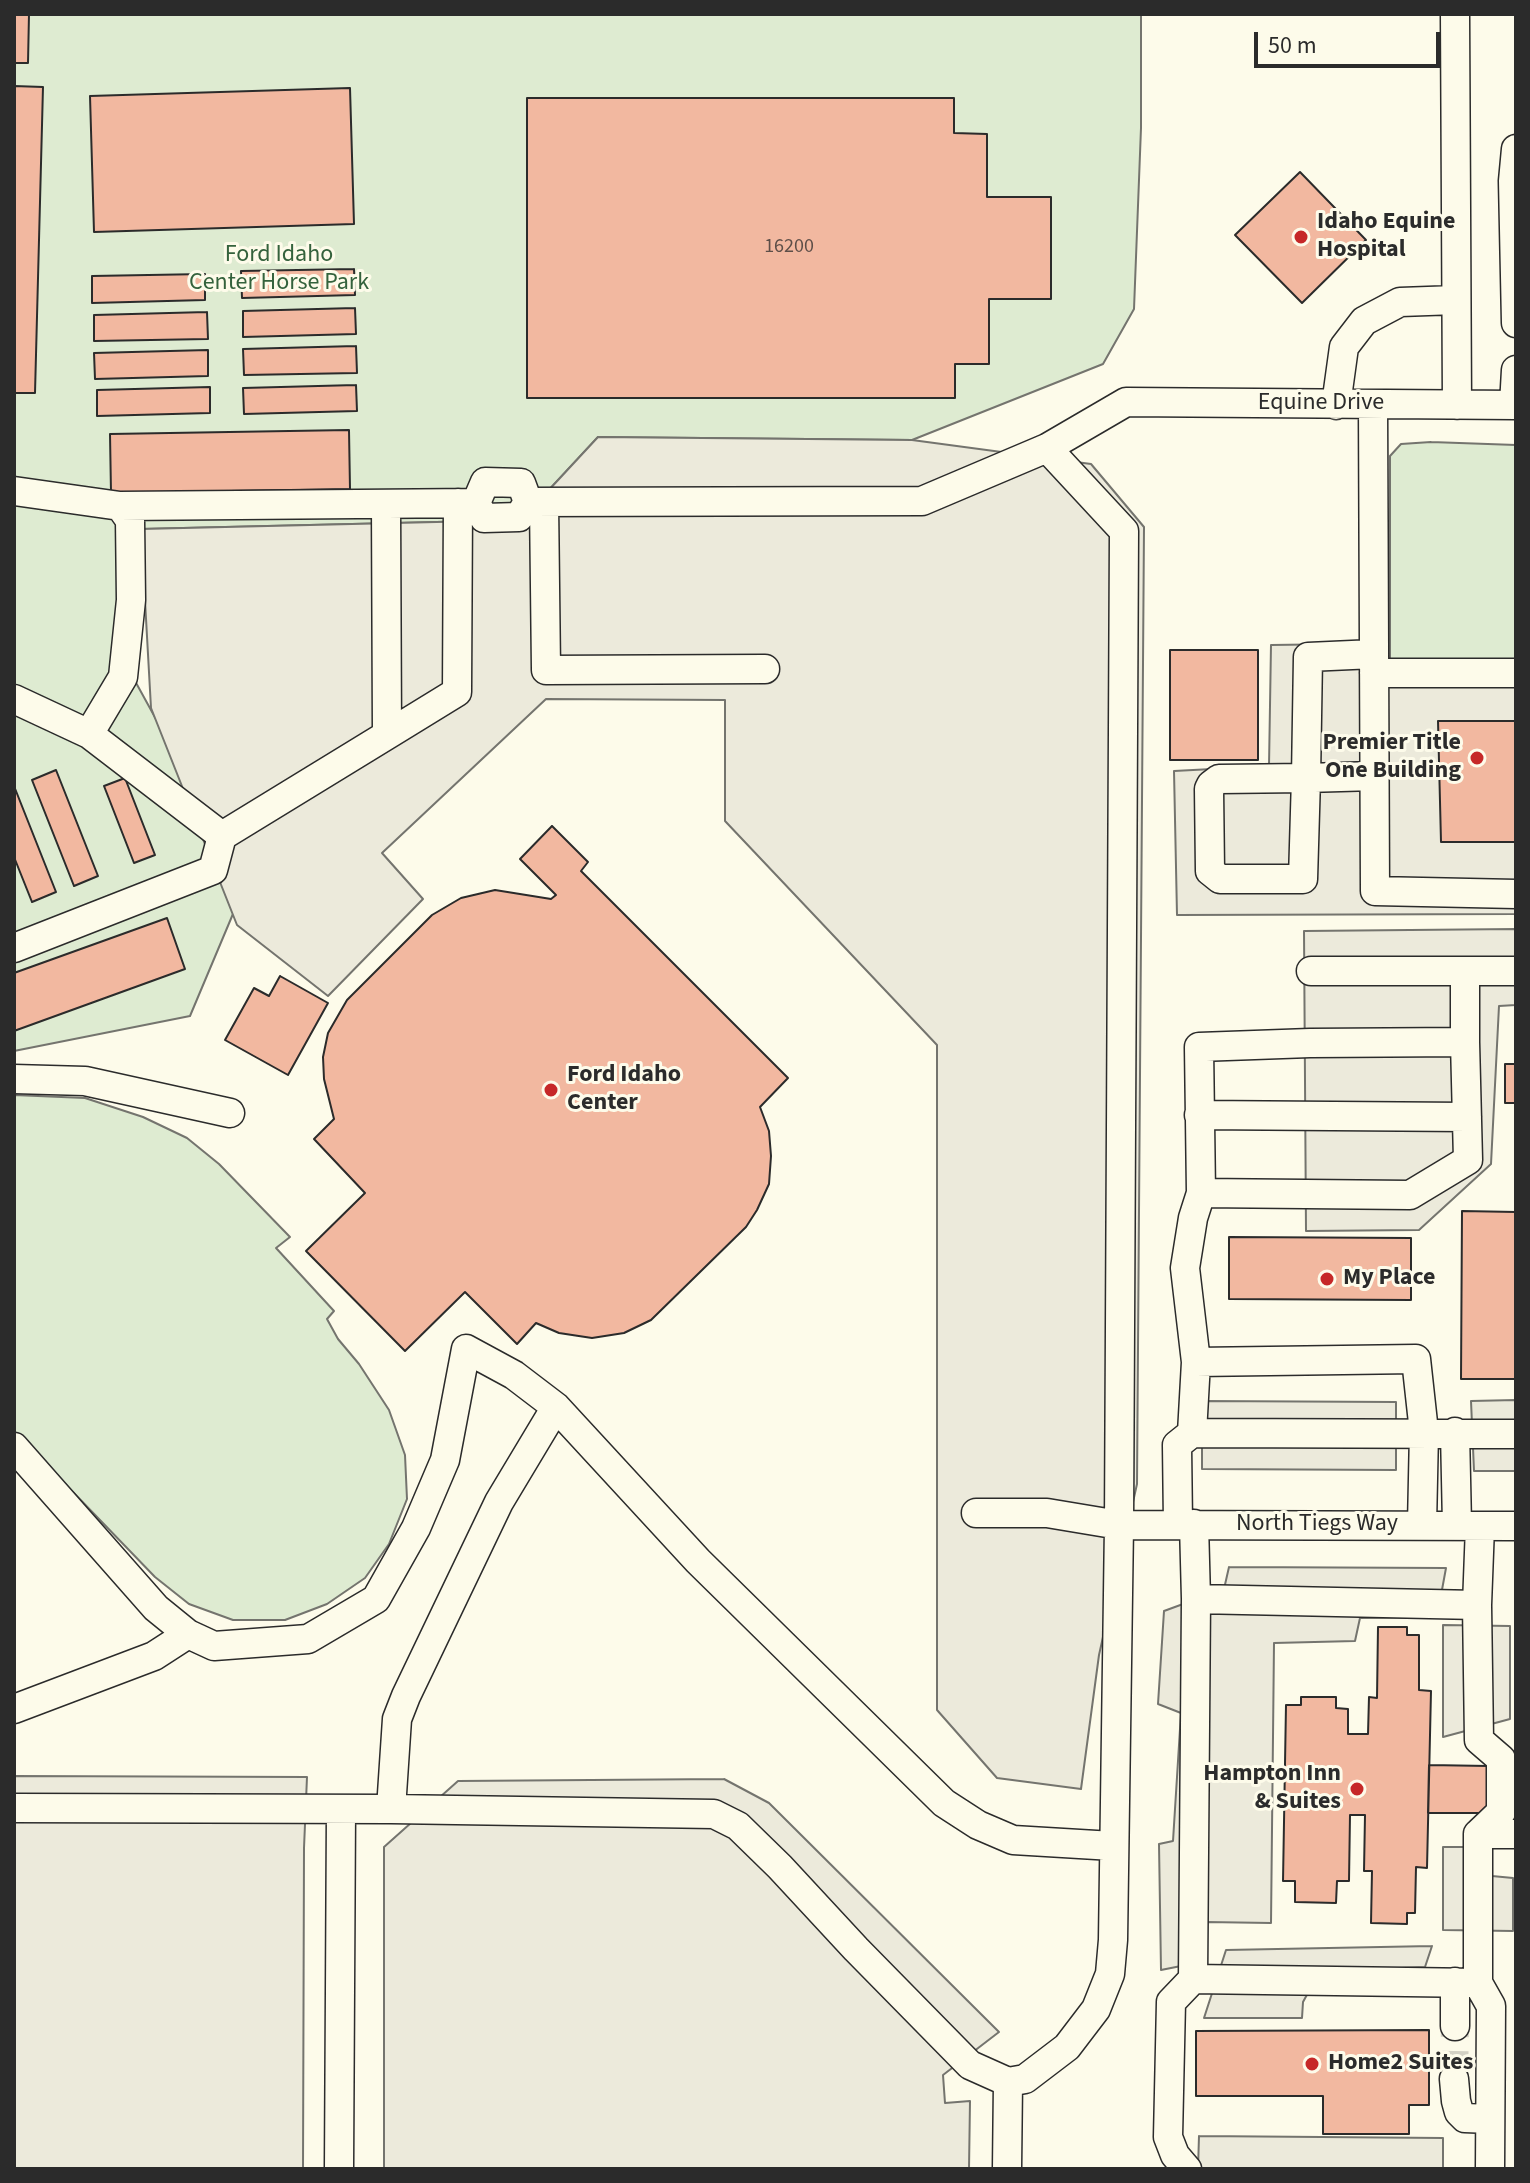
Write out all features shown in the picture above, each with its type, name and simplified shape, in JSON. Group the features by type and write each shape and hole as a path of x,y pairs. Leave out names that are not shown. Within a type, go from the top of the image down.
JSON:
{"street":[{"path":"1455,14 1457,405"},
{"path":"1516,149 1513,181 1516,323"},
{"path":"1336,405 1344,347 1364,321 1400,302 1456,300"},
{"path":"1515,405 1516,370"},
{"name":"Equine Drive","path":"1047,448 1126,402 1515,405"},
{"path":"1373,404 1375,891 1516,894"},
{"path":"14,1808 714,1814 738,1826 780,1867 970,2065 1008,2082 1025,2079 1067,2047 1096,2009 1110,1974 1119,1525 1124,531 1047,448 922,501 536,502"},
{"path":"14,948 213,870 222,836 457,692 467,503 485,482 521,483 536,502 546,670 765,669"},
{"path":"14,491 120,506 467,503"},
{"path":"386,504 387,735"},
{"path":"89,734 123,677 131,600 130,520 120,506"},
{"path":"1375,776 1306,778 1219,779 1214,781 1209,789 1209,863 1214,876 1220,879 1303,879 1306,778 1308,657 1516,673"},
{"path":"14,699 89,734 222,836"},
{"path":"1311,971 1516,971"},
{"path":"1201,1193 1410,1195 1468,1160 1465,971"},
{"path":"1192,1433 1196,1362 1185,1268 1193,1218 1201,1193 1199,1047 1465,1042"},
{"path":"14,1079 85,1081 230,1113"},
{"path":"1199,1115 1467,1117"},
{"path":"14,1447 156,1608 188,1634 214,1646 308,1639 376,1599 416,1528 445,1460 466,1349 514,1375 556,1407 698,1561 944,1803 978,1825 1013,1840 1113,1846"},
{"path":"1196,1362 1416,1359 1424,1432 1422,1525"},
{"path":"391,1809 397,1719 406,1696 499,1502 556,1407"},
{"path":"1455,1432 1477,1605 1479,1740 1501,1759 1501,1812 1478,1834 1466,1982 1455,2026"},
{"path":"1187,2169 1175,2155 1168,2137 1171,2002 1193,1979 1196,1599 1177,1445 1192,1433 1516,1434"},
{"name":"North Tiegs Way","path":"976,1513 1047,1513 1119,1525 1516,1526"},
{"path":"1196,1599 1477,1605"},
{"path":"14,1709 154,1656 188,1634"},
{"path":"339,2169 341,1810"},
{"path":"1478,1834 1516,1834"},
{"path":"1193,1979 1466,1982 1491,2006 1490,2119 1499,2158"},
{"path":"1454,2079 1459,2112 1465,2118 1490,2119"},
{"path":"1007,2169 1008,2082"}],"green space":[{"name":"Ford Idaho Center Horse Park","path":"14,14 1141,14 1141,128 1134,309 1103,364 912,440 598,437 521,520 141,529 129,670 246,883 190,1016 14,1051"},
{"path":"1401,444 1516,445 1516,662 1390,662 1390,456"},
{"path":"14,1095 85,1098 143,1117 187,1138 219,1164 290,1237 276,1248 334,1311 327,1319 389,1410 405,1455 407,1499 389,1544 365,1578 327,1604 285,1620 233,1620 189,1604 155,1577 14,1431"}],"shaded area":[{"path":"598,437 912,440 1091,464 1144,527 1137,1484 1099,1655 1081,1789 997,1778 937,1710 937,1045 725,821 725,700 546,699 382,853 423,899 328,996 237,925 151,708 141,529 521,520"},
{"path":"1346,644 1390,662 1516,662 1516,914 1177,915 1174,771 1269,766 1271,645"},
{"path":"1516,929 1516,1005 1499,1006 1491,1164 1419,1230 1306,1231 1304,931"},
{"path":"1516,1400 1516,1471 1474,1471 1471,1401"},
{"path":"1202,1401 1396,1402 1396,1470 1202,1469"},
{"path":"1229,1567 1446,1568 1437,1617 1360,1618 1355,1641 1274,1643 1271,1923 1206,1922 1206,1961 1161,1970 1159,1844 1173,1841 1181,1713 1158,1704 1164,1611 1224,1589"},
{"path":"1443,1625 1510,1626 1510,1719 1443,1737"},
{"path":"14,1776 307,1777 303,2169 14,2169"},
{"path":"724,1779 769,1803 999,2032 943,2075 945,2103 970,2101 969,2169 384,2169 384,1847 458,1781"},
{"path":"1443,1847 1465,1847 1492,1876 1513,1878 1513,1931 1443,1930"},
{"path":"1432,1946 1425,1967 1320,1971 1303,2002 1302,2018 1204,2018 1226,1950"},
{"path":"1199,2136 1443,2138 1443,2169 1198,2169"}],"building":[{"path":"14,14 29,14 28,63 14,63"},
{"path":"14,86 43,87 35,393 14,393"},
{"path":"350,88 354,224 94,232 90,96"},
{"path":"527,98 954,98 954,133 987,134 987,197 1051,197 1051,299 989,299 989,364 955,364 955,398 527,398"},
{"name":"Idaho Equine Hospital","path":"1300,172 1366,240 1302,303 1235,235"},
{"path":"354,269 355,295 242,298 241,271"},
{"path":"205,274 205,300 92,303 92,276"},
{"path":"355,308 356,334 243,337 243,311"},
{"path":"207,312 208,339 94,341 94,315"},
{"path":"356,346 357,373 244,375 243,349"},
{"path":"208,350 208,376 95,379 94,353"},
{"path":"356,385 357,411 244,414 243,388"},
{"path":"210,387 210,413 97,416 97,390"},
{"path":"349,430 350,489 111,493 110,434"},
{"path":"1170,650 1258,650 1258,760 1170,760"},
{"name":"Premier Title One Building","path":"1438,721 1516,721 1516,842 1441,842"},
{"path":"56,770 98,876 74,886 32,780"},
{"path":"125,778 155,855 134,863 104,786"},
{"path":"14,786 56,892 32,902 14,857"},
{"name":"Ford Idaho Center","path":"552,826 588,862 581,871 788,1078 760,1107 769,1131 769,1184 746,1227 651,1320 624,1333 592,1338 559,1333 536,1323 517,1344 465,1292 405,1351 306,1251 365,1193 314,1139 334,1119 324,1079 323,1057 328,1033 347,1000 432,915 461,898 495,890 551,899 556,895 520,859"},
{"path":"167,918 185,969 14,1031 14,973"},
{"path":"280,976 328,1003 288,1075 225,1040 254,988 269,996"},
{"path":"1505,1064 1516,1064 1516,1103 1505,1103"},
{"path":"1462,1211 1516,1212 1516,1379 1461,1379"},
{"path":"1229,1237 1411,1238 1411,1300 1229,1299"},
{"name":"Hampton Inn & Suites","path":"1378,1627 1407,1627 1407,1635 1419,1635 1419,1690 1431,1691 1427,1868 1416,1867 1415,1913 1407,1913 1407,1924 1371,1923 1372,1871 1364,1871 1365,1815 1350,1815 1349,1881 1337,1881 1336,1903 1295,1902 1295,1881 1283,1881 1286,1705 1301,1705 1301,1697 1336,1697 1336,1708 1348,1709 1348,1734 1368,1734 1369,1697 1377,1698"},
{"path":"1429,1765 1488,1766 1488,1813 1428,1813"},
{"name":"Home2 Suites","path":"1429,2030 1429,2105 1409,2105 1409,2134 1323,2134 1323,2096 1196,2096 1196,2031"}],"tunnel":[{"path":"1454,2079 1455,2026"}],"place":[{"name":"Idaho Equine Hospital","path":"1301,237"},
{"name":"Premier Title One Building","path":"1477,758"},
{"name":"Ford Idaho Center","path":"551,1090"},
{"name":"My Place","path":"1327,1279"},
{"name":"Hampton Inn & Suites","path":"1357,1789"},
{"name":"Home2 Suites","path":"1312,2064"}]}
